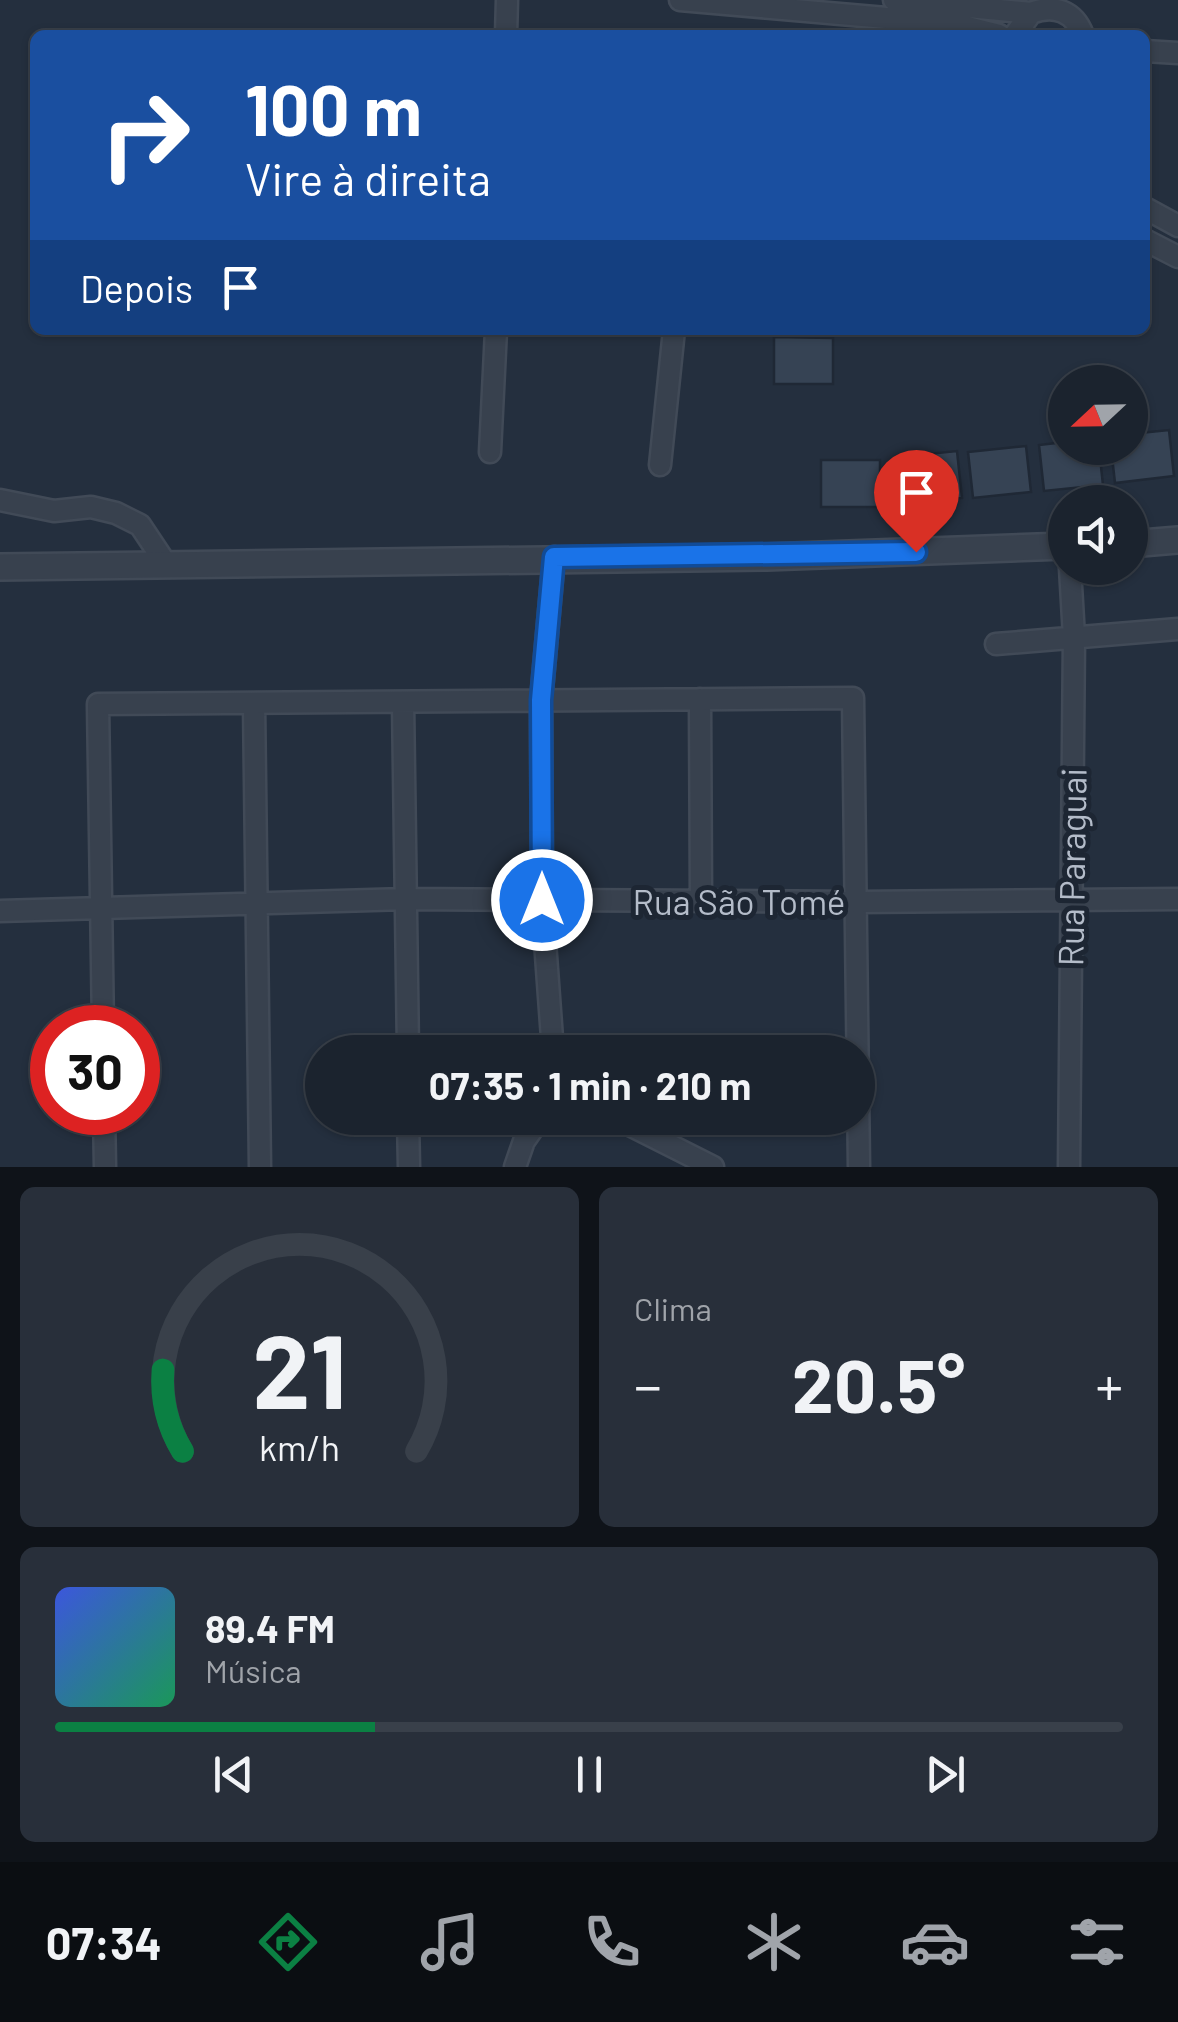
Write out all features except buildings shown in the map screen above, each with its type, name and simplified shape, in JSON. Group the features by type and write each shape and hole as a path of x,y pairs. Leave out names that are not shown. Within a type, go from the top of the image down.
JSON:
{"street":[{"path":"506,0 506,30"},
{"path":"680,0 956,24 979,30"},
{"path":"894,0 1031,12 1052,8 1078,17"},
{"path":"1018,30 1031,12"},
{"path":"1150,51 1178,53"},
{"path":"1150,211 1178,226"},
{"path":"1150,243 1178,257"},
{"path":"490,452 496,335"},
{"path":"660,465 673,335"},
{"path":"0,500 54,511 91,507 116,513 140,525 166,564"},
{"path":"1148,542 1178,540"},
{"path":"0,567 767,557 1048,547"},
{"path":"551,1035 542,900 541,700 554,557"},
{"name":"Rua Paraguai","path":"1070,1167 1069,900 1074,637 1071,585"},
{"path":"996,644 1178,630"},
{"path":"103,1005 98,704 853,698 859,902 859,1167"},
{"path":"700,699 701,901"},
{"path":"403,702 408,1035"},
{"path":"254,703 260,1167"},
{"name":"Rua São Tomé","path":"0,911 406,899 1178,899"},
{"path":"104,1135 105,1167"},
{"path":"408,1135 409,1167"},
{"path":"515,1167 531,1135"},
{"path":"650,1135 713,1167"}],"route":[{"path":"542,900 541,700 554,557 916,552"}]}
